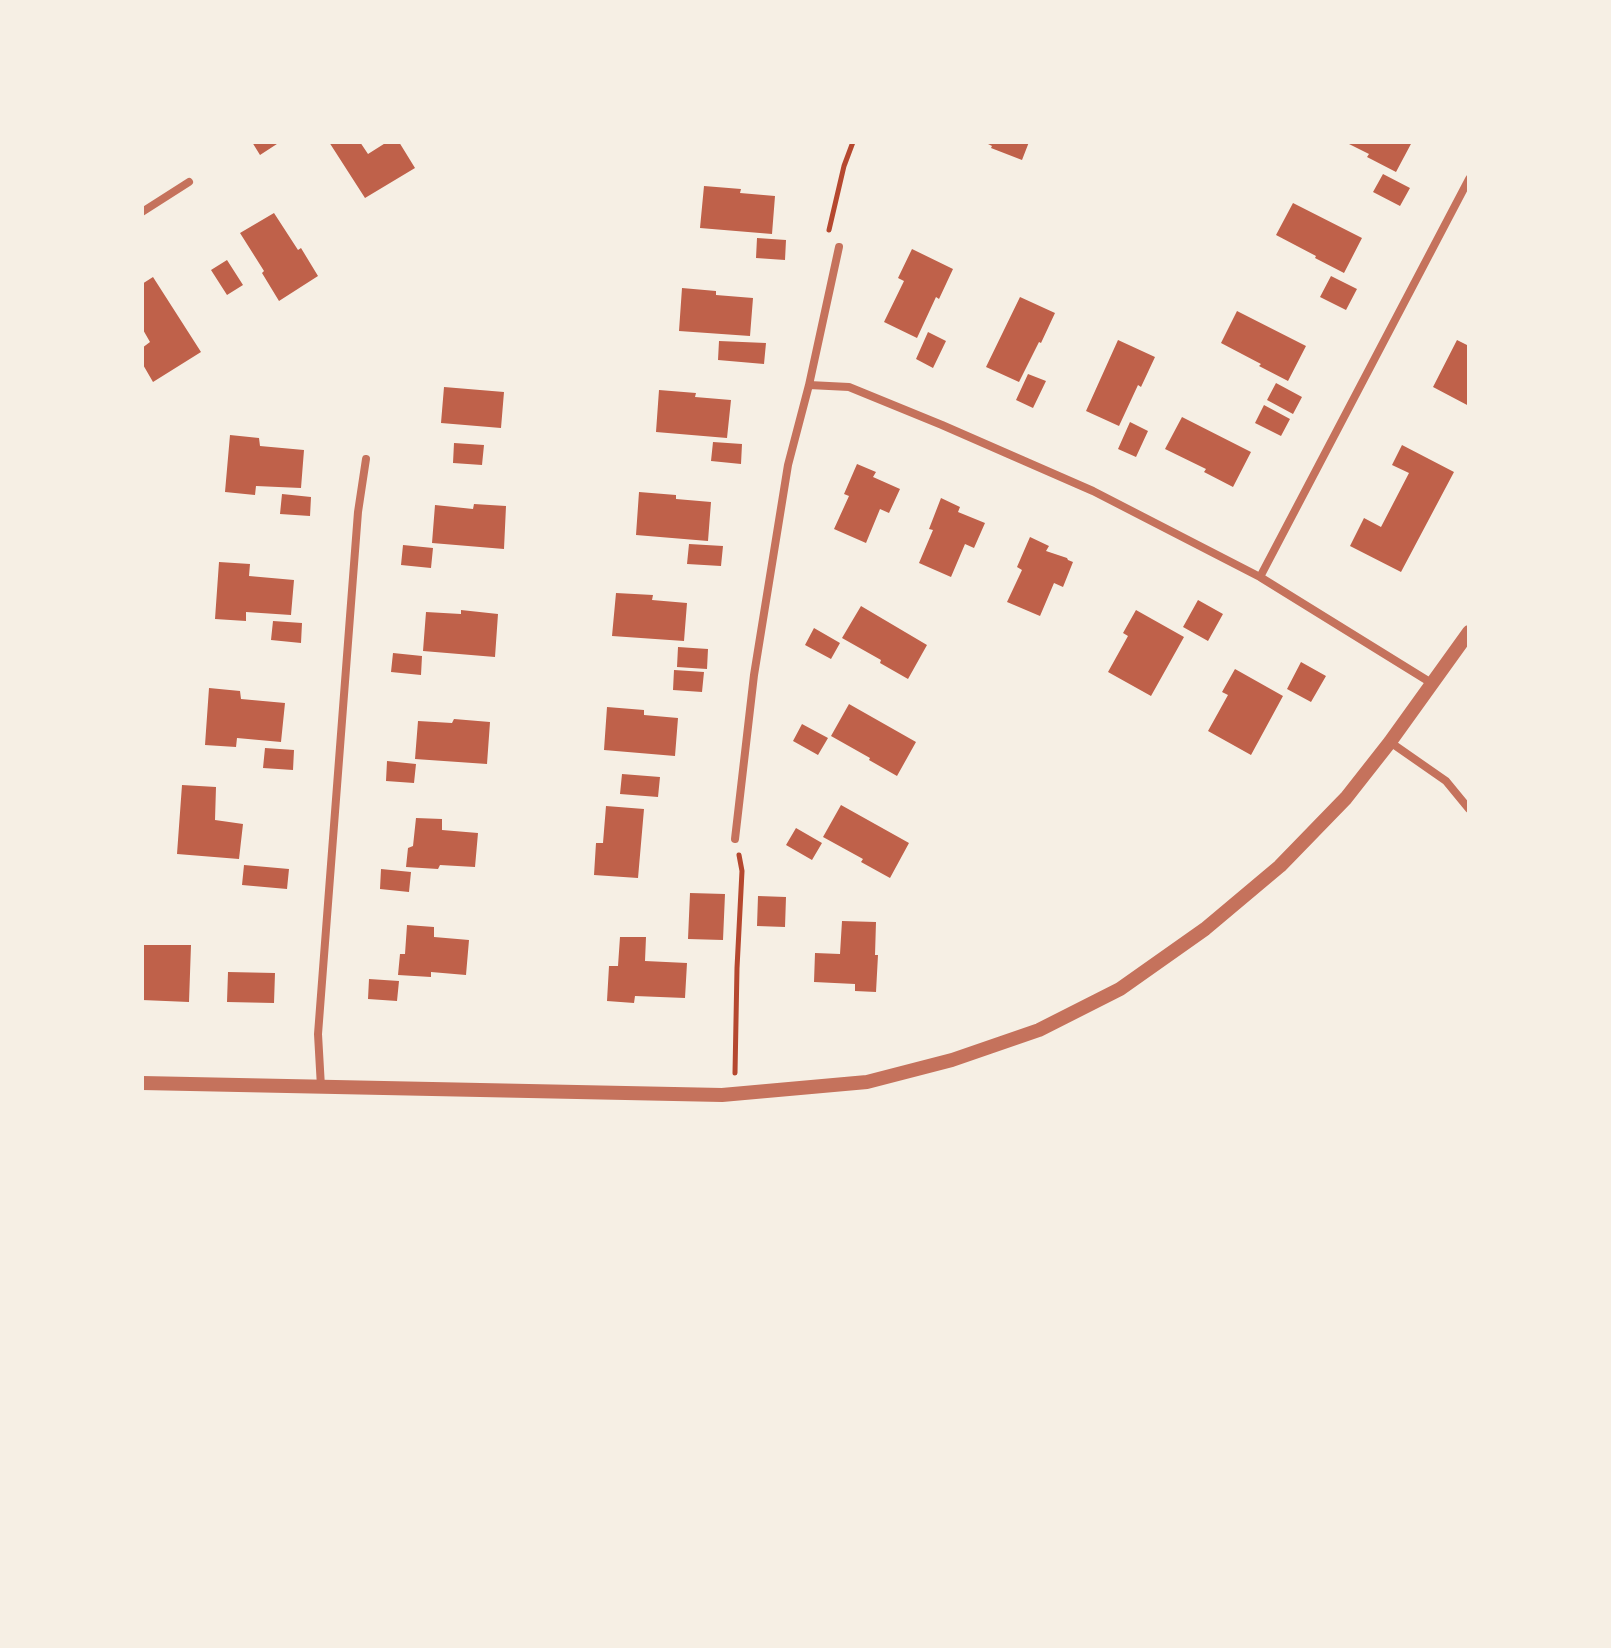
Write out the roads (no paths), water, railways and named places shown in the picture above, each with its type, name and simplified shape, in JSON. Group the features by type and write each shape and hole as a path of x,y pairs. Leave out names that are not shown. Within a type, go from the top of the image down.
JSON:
{"street":[{"path":"1260,577 1469,179"},
{"path":"142,212 189,182"},
{"path":"735,839 770,567 788,465 839,247"},
{"path":"809,385 849,387 1093,491 1260,577 1433,684"},
{"path":"321,1088 318,1034 358,512 366,459"},
{"path":"142,1083 734,1094 867,1082 952,1060 1039,1030 1120,989 1205,929 1280,866 1346,798 1469,632"},
{"path":"1390,742 1446,781 1469,809"}]}
